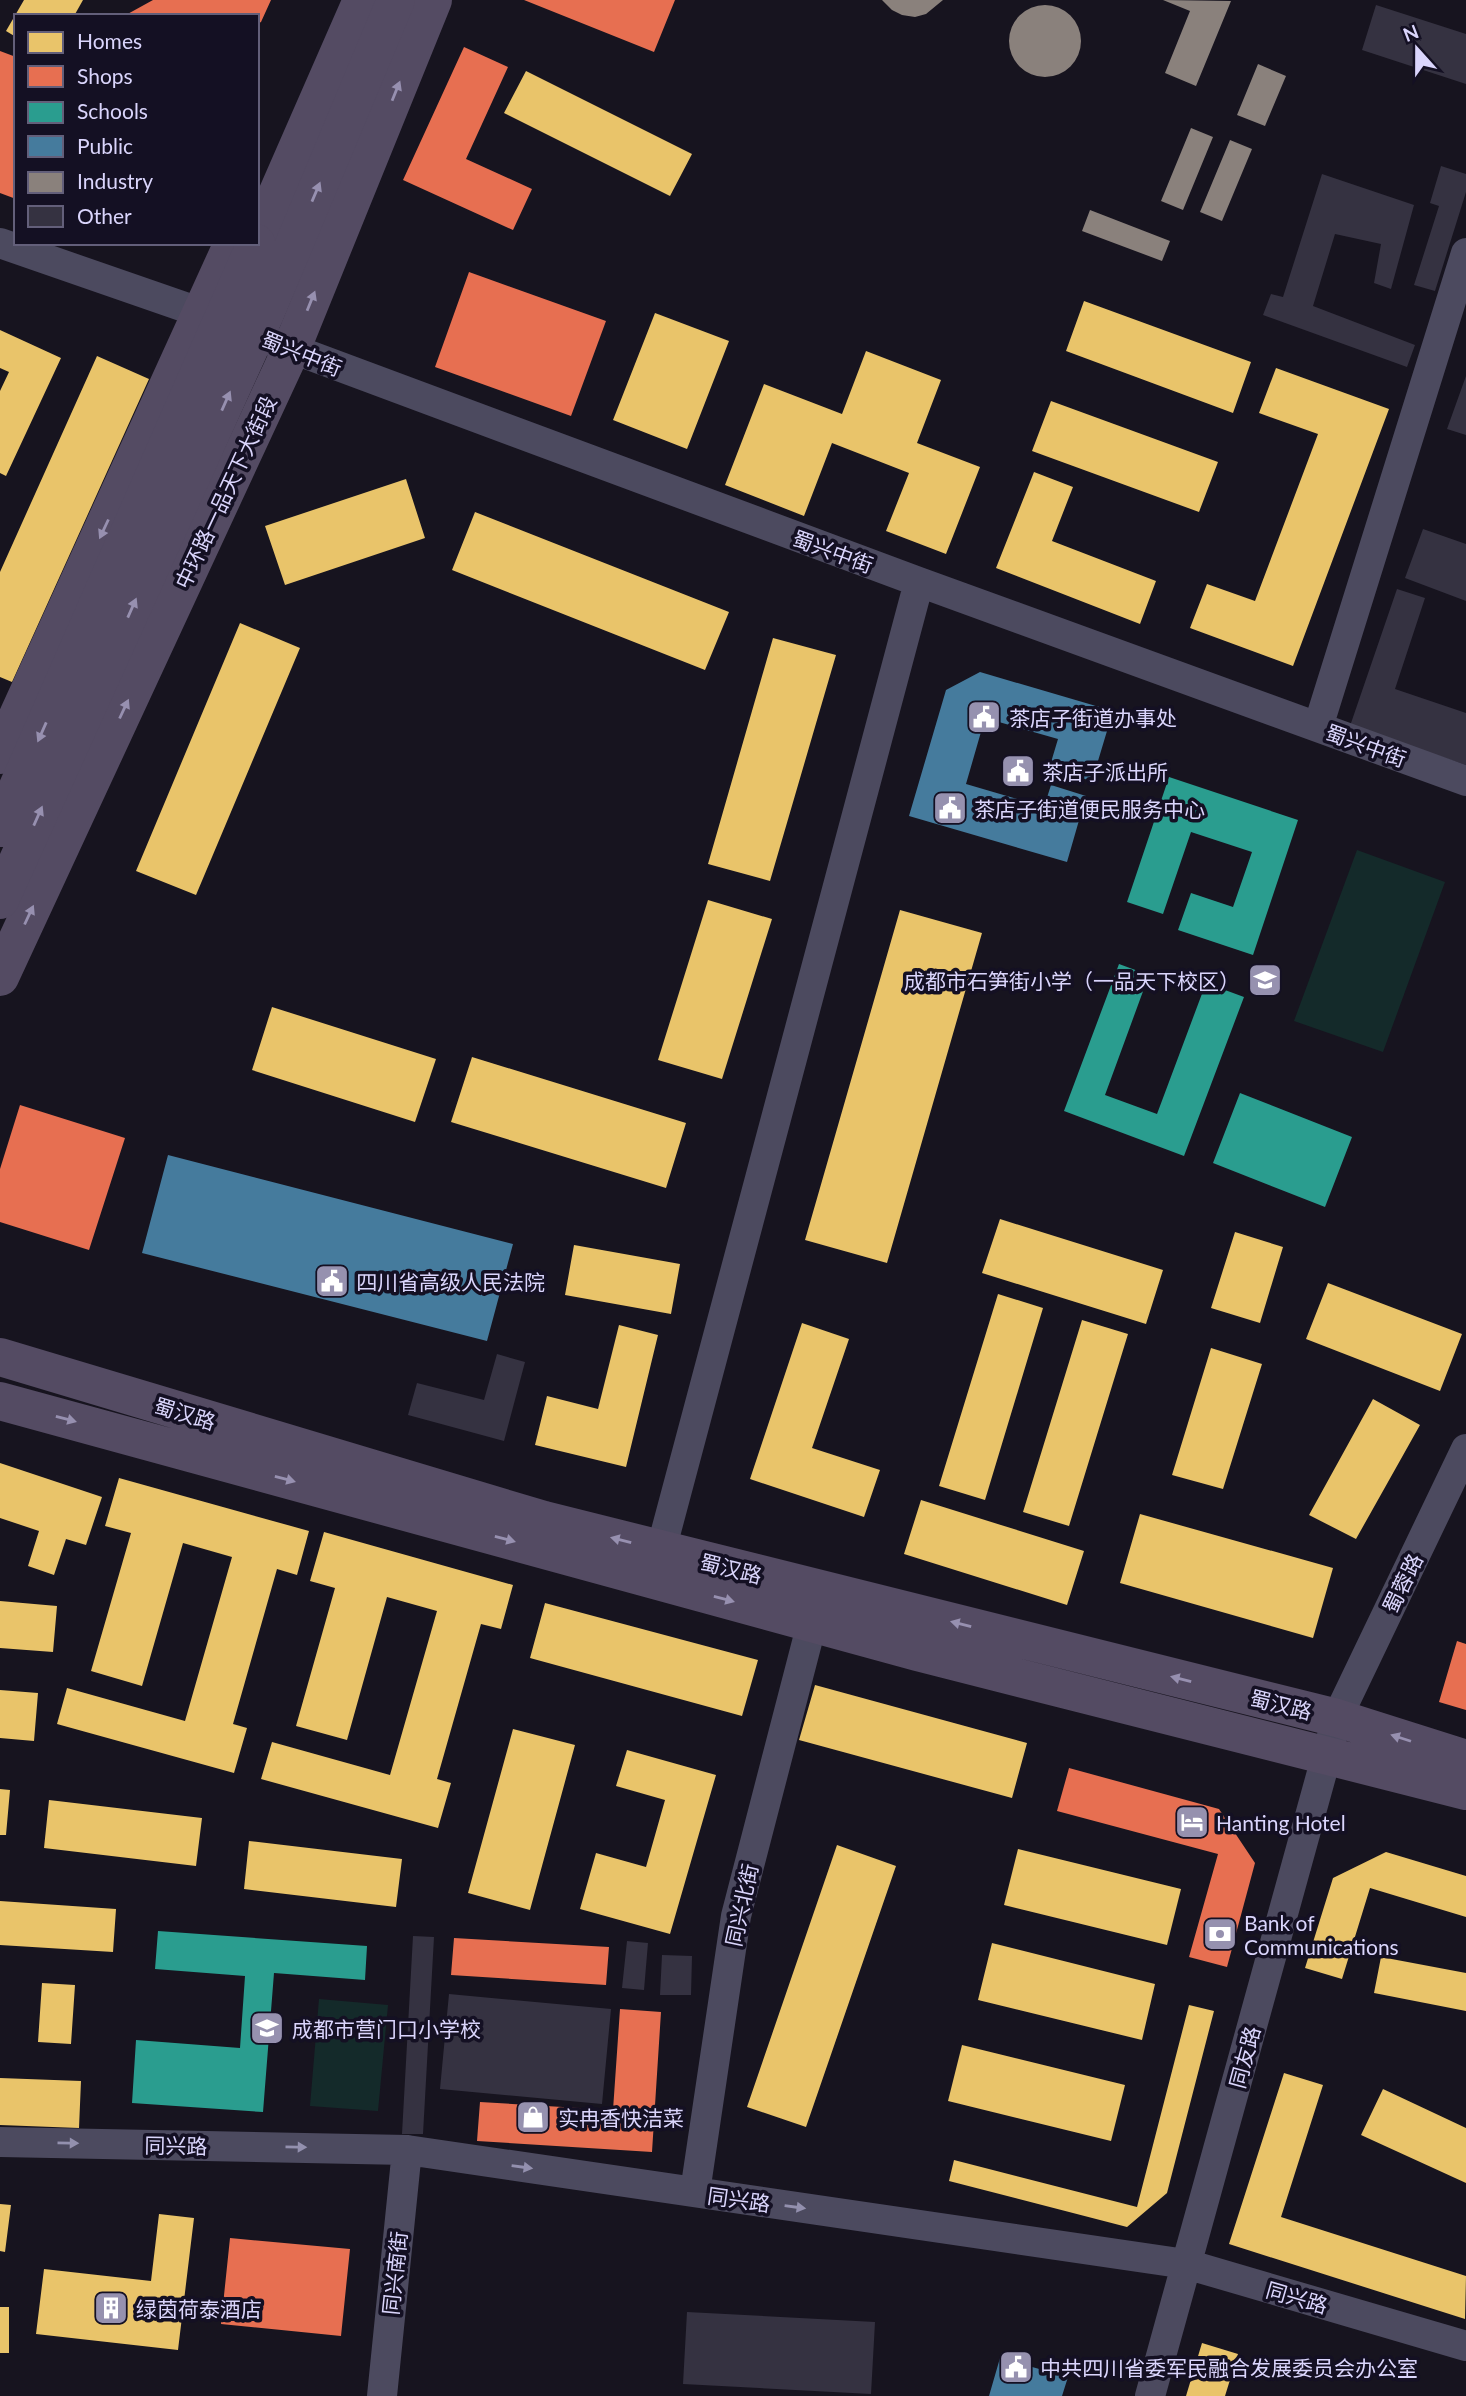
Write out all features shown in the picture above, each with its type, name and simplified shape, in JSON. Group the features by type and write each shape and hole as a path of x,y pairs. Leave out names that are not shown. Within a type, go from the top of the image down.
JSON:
{"main road":[{"path":"259,181 337,0"},
{"path":"259,237 362,0"},
{"path":"0,900 265,314 396,0"},
{"name":"中环路一品天下大街段","path":"0,977 291,350 433,0"},
{"path":"0,755 232,245"},
{"path":"0,828 256,245"},
{"name":"蜀汉路","path":"0,1357 544,1520 1337,1717 1466,1759"},
{"name":"蜀汉路","path":"0,1402 917,1652 1466,1791"}],"street":[{"name":"蜀兴中街","path":"0,243 203,312 291,350 1466,781"},
{"path":"1318,727 1466,253"},
{"path":"661,1550 919,582"},
{"name":"蜀蓉路","path":"1337,1717 1466,1449"},
{"name":"同兴北街","path":"695,2192 736,1916 811,1623"},
{"name":"同友路","path":"1150,2396 1337,1717"},
{"name":"同兴路","path":"0,2142 407,2150 1186,2264 1466,2346"},
{"name":"同兴南街","path":"382,2396 407,2150"}],"green space":[{"path":"1357,850 1445,882 1383,1052 1294,1021"},
{"path":"319,1999 388,2005 378,2111 310,2106"}],"building: Homes":[{"path":"24,0 83,0 75,14 16,14"},
{"path":"14,17 14,36 6,31"},
{"path":"526,71 692,154 670,196 504,113"},
{"path":"1084,301 1251,362 1233,413 1066,351"},
{"path":"655,313 729,341 687,449 613,420"},
{"path":"0,330 61,358 6,476 0,473 0,391 9,372 0,368"},
{"path":"866,351 941,380 917,443 980,467 946,554 886,531 909,473 832,443 804,516 725,485 764,384 842,414"},
{"path":"97,356 149,379 12,682 0,677 0,572"},
{"path":"1276,368 1389,409 1293,666 1190,628 1207,584 1255,601 1318,434 1259,413"},
{"path":"1051,401 1218,462 1199,512 1032,451"},
{"path":"1034,472 1073,487 1052,541 1156,581 1140,624 996,568"},
{"path":"406,479 425,538 285,585 265,526"},
{"path":"475,512 729,612 705,670 452,570"},
{"path":"240,623 300,648 196,895 136,871"},
{"path":"773,638 836,655 770,881 708,864"},
{"path":"708,900 772,919 722,1079 658,1060"},
{"path":"900,910 982,933 887,1263 805,1240"},
{"path":"272,1007 436,1059 415,1122 252,1070"},
{"path":"472,1057 686,1123 666,1188 451,1122"},
{"path":"1000,1219 1163,1270 1146,1324 982,1273"},
{"path":"1235,1232 1283,1247 1260,1323 1211,1308"},
{"path":"574,1245 680,1264 671,1314 565,1295"},
{"path":"1328,1283 1462,1334 1440,1391 1306,1339"},
{"path":"998,1294 1043,1308 985,1500 939,1486"},
{"path":"1082,1320 1128,1334 1069,1526 1023,1512"},
{"path":"802,1323 849,1339 812,1448 880,1470 864,1517 750,1479"},
{"path":"619,1325 658,1335 626,1467 535,1445 547,1396 598,1409"},
{"path":"1211,1348 1262,1364 1223,1489 1172,1475"},
{"path":"1373,1399 1420,1425 1356,1539 1309,1515"},
{"path":"0,1463 102,1497 86,1545 66,1539 54,1575 28,1566 39,1531 0,1518"},
{"path":"119,1478 309,1531 297,1575 277,1569 233,1724 247,1728 234,1773 57,1724 67,1688 185,1721 232,1557 183,1543 142,1686 91,1671 131,1533 105,1526"},
{"path":"921,1500 1084,1551 1067,1605 904,1554"},
{"path":"1140,1514 1333,1568 1313,1638 1120,1583"},
{"path":"324,1532 513,1585 501,1629 481,1624 437,1779 451,1783 438,1828 261,1779 272,1742 390,1775 437,1611 387,1597 347,1740 296,1726 335,1588 310,1581"},
{"path":"0,1601 57,1606 53,1652 0,1648"},
{"path":"545,1603 758,1660 742,1716 530,1658"},
{"path":"815,1685 1027,1743 1012,1798 799,1740"},
{"path":"0,1690 38,1693 34,1741 0,1738"},
{"path":"513,1729 575,1745 530,1910 468,1893"},
{"path":"627,1750 716,1775 670,1934 580,1909 596,1853 646,1867 665,1800 616,1786"},
{"path":"0,1789 10,1790 6,1835 0,1835"},
{"path":"49,1800 202,1818 196,1866 44,1848"},
{"path":"249,1841 402,1859 396,1907 244,1889"},
{"path":"837,1845 896,1866 806,2127 747,2107"},
{"path":"1018,1849 1181,1889 1167,1945 1004,1905"},
{"path":"1386,1852 1466,1876 1466,1917 1370,1888 1342,1979 1305,1968 1333,1878"},
{"path":"0,1901 116,1909 113,1952 0,1945"},
{"path":"992,1943 1155,1984 1142,2040 978,2000"},
{"path":"1381,1957 1466,1973 1466,2011 1374,1993"},
{"path":"42,1983 75,1985 71,2044 38,2042"},
{"path":"1189,2005 1214,2011 1167,2193 1127,2227 949,2181 954,2160 1137,2207"},
{"path":"962,2045 1125,2085 1111,2141 948,2101"},
{"path":"1284,2073 1323,2085 1281,2217 1466,2276 1465,2319 1229,2244"},
{"path":"0,2078 81,2081 79,2128 0,2125"},
{"path":"1383,2089 1466,2128 1466,2183 1361,2135"},
{"path":"0,2204 11,2205 5,2252 0,2251"},
{"name":"绿茵荷泰酒店","path":"159,2214 194,2218 178,2350 36,2334 44,2269 151,2281"},
{"path":"0,2307 9,2307 9,2353 0,2353"},
{"path":"1202,2343 1238,2354 1225,2396 1186,2396"}],"building: Shops":[{"path":"153,0 271,0 259,23 259,14 128,14"},
{"path":"524,0 675,0 654,52"},
{"path":"464,47 508,67 466,159 532,189 513,230 403,180"},
{"path":"0,51 14,56 14,198 0,193"},
{"path":"469,272 606,321 571,416 435,367"},
{"path":"20,1105 125,1138 89,1250 0,1222 0,1169"},
{"path":"1457,1641 1466,1644 1466,1710 1439,1702"},
{"path":"1069,1768 1219,1809 1255,1863 1227,1967 1189,1957 1218,1854 1057,1811"},
{"path":"454,1938 609,1947 606,1985 451,1975"},
{"path":"620,2009 661,2012 652,2152 477,2141 480,2102 613,2110"},
{"path":"230,2238 350,2249 341,2336 221,2324"}],"building: Schools":[{"path":"1169,777 1298,820 1253,955 1178,930 1191,893 1233,907 1252,852 1191,832 1163,914 1127,902"},
{"path":"1119,964 1149,975 1105,1095 1157,1114 1206,983 1244,997 1184,1156 1064,1111"},
{"path":"1240,1093 1352,1137 1325,1207 1213,1163"},
{"path":"158,1931 367,1946 365,1980 274,1973 263,2112 132,2103 136,2040 240,2048 245,1976 155,1969"}],"building: Public":[{"path":"980,672 1113,711 1092,781 1049,769 1058,739 985,718 966,784 1044,807 1051,785 1086,796 1067,862 909,816 946,690"},
{"path":"168,1155 513,1244 487,1341 142,1253"},
{"name":"中共四川省委军民融合发展委员会办公室","path":"1000,2358 1068,2377 1062,2396 989,2396"}],"building: Industry":[{"path":"882,0 943,0 926,14 915,17 892,10"},
{"path":"1163,0 1231,1 1196,86 1165,73 1190,11"},
{"path":"1038,5 1052,5 1071,15 1081,34 1081,48 1071,67 1052,77 1038,77 1019,67 1009,48 1009,34 1019,15"},
{"path":"1258,64 1286,76 1265,126 1237,115"},
{"path":"1191,128 1213,137 1183,210 1161,201"},
{"path":"1230,140 1252,149 1222,221 1200,212"},
{"path":"1090,210 1170,241 1162,261 1082,231"}],"building: Other":[{"path":"1376,5 1466,34 1466,84 1362,50"},
{"path":"1441,166 1466,174 1466,192 1435,291 1414,285 1439,206 1430,203"},
{"path":"1322,174 1414,205 1391,289 1374,283 1381,244 1335,234 1313,306 1415,345 1407,367 1263,315 1271,294 1283,297"},
{"path":"1466,376 1466,435 1447,429"},
{"path":"1423,529 1466,544 1466,601 1405,578"},
{"path":"1397,589 1425,598 1395,689 1466,713 1466,765 1350,726"},
{"path":"497,1354 525,1362 504,1441 408,1415 417,1383 484,1400"},
{"path":"413,1936 434,1937 423,2134 402,2134"},
{"path":"627,1941 648,1943 644,1990 622,1988"},
{"path":"662,1955 692,1956 691,1995 660,1995"},
{"path":"449,1994 611,2009 602,2104 440,2089"},
{"path":"687,2312 875,2322 871,2394 683,2384"}],"place":[{"name":"茶店子街道办事处","path":"984,717"},
{"name":"茶店子派出所","path":"1018,771"},
{"name":"茶店子街道便民服务中心","path":"950,808"},
{"name":"成都市石笋街小学（一品天下校区）","path":"1265,980"},
{"name":"四川省高级人民法院","path":"332,1281"},
{"name":"Hanting Hotel","path":"1192,1822"},
{"name":"Bank of Communications","path":"1220,1934"},
{"name":"成都市营门口小学校","path":"267,2028"},
{"name":"实冉香快洁菜","path":"533,2117"},
{"name":"绿茵荷泰酒店","path":"111,2308"},
{"name":"中共四川省委军民融合发展委员会办公室","path":"1016,2367"}]}
